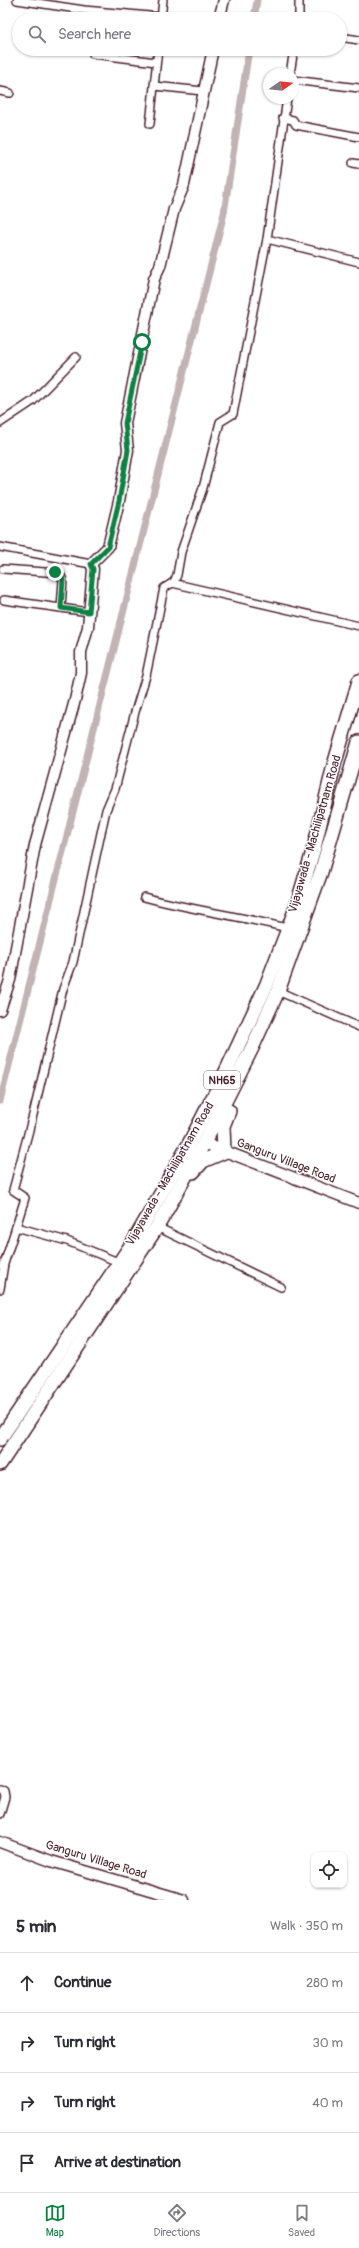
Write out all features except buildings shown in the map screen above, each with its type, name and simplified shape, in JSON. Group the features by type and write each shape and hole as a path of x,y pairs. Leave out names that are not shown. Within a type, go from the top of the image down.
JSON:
{"highway":[{"name":"Vijayawada - Machilipatnam Road","path":"0,1439 139,1231 188,1146 219,1088 266,986 287,928 296,908 314,848 334,765 359,681"},
{"name":"Vijayawada - Machilipatnam Road","path":"0,1464 157,1227 204,1143 252,1048 278,991 321,872 359,742"},
{"path":"164,1215 203,1161 224,1152 223,1126 250,1065 253,1055 252,1048"},
{"path":"139,1231 152,1220 195,1146 200,1142 204,1143"}],"street":[{"path":"17,0 103,12"},
{"path":"162,12 163,0"},
{"path":"221,12 224,0"},
{"path":"299,0 299,12"},
{"path":"347,38 359,40"},
{"path":"109,56 156,62"},
{"path":"150,124 157,56"},
{"path":"91,564 108,547 119,501 128,450 125,423 154,279 160,266 174,209 184,185 211,56"},
{"path":"291,68 293,56"},
{"path":"299,81 359,86"},
{"path":"154,86 203,91"},
{"path":"0,91 10,93"},
{"path":"0,1289 4,1264 25,1198 13,1190 15,1178 33,1115 63,989 73,962 106,810 115,789 146,676 164,588 172,583 177,575 181,552 203,488 220,422 233,414 267,239 282,118 286,104"},
{"path":"282,118 293,120 296,125 359,137"},
{"path":"267,239 359,262"},
{"path":"0,423 33,400 76,357"},
{"path":"0,547 91,564"},
{"path":"0,1010 10,980 35,845 81,673 81,652 88,627 93,569 91,564"},
{"path":"3,569 59,573 63,580 61,608"},
{"path":"172,583 359,626"},
{"path":"4,600 89,612"},
{"path":"144,897 213,914 287,928"},
{"path":"278,991 359,1027"},
{"name":"Ganguru Village Road","path":"204,1143 359,1203"},
{"path":"16,1227 66,1241 118,1262"},
{"path":"157,1227 280,1287"},
{"path":"0,1789 4,1791 5,1797 0,1814"},
{"name":"Ganguru Village Road","path":"0,1842 51,1861 184,1900"}],"waterway":[{"path":"255,12 257,0"},
{"path":"0,1101 224,213 248,56"}],"route":[{"path":"55,572 62,576 63,580 61,608 89,612 93,569 91,564 108,547 111,527 119,501 128,450 125,423 142,342"}]}
